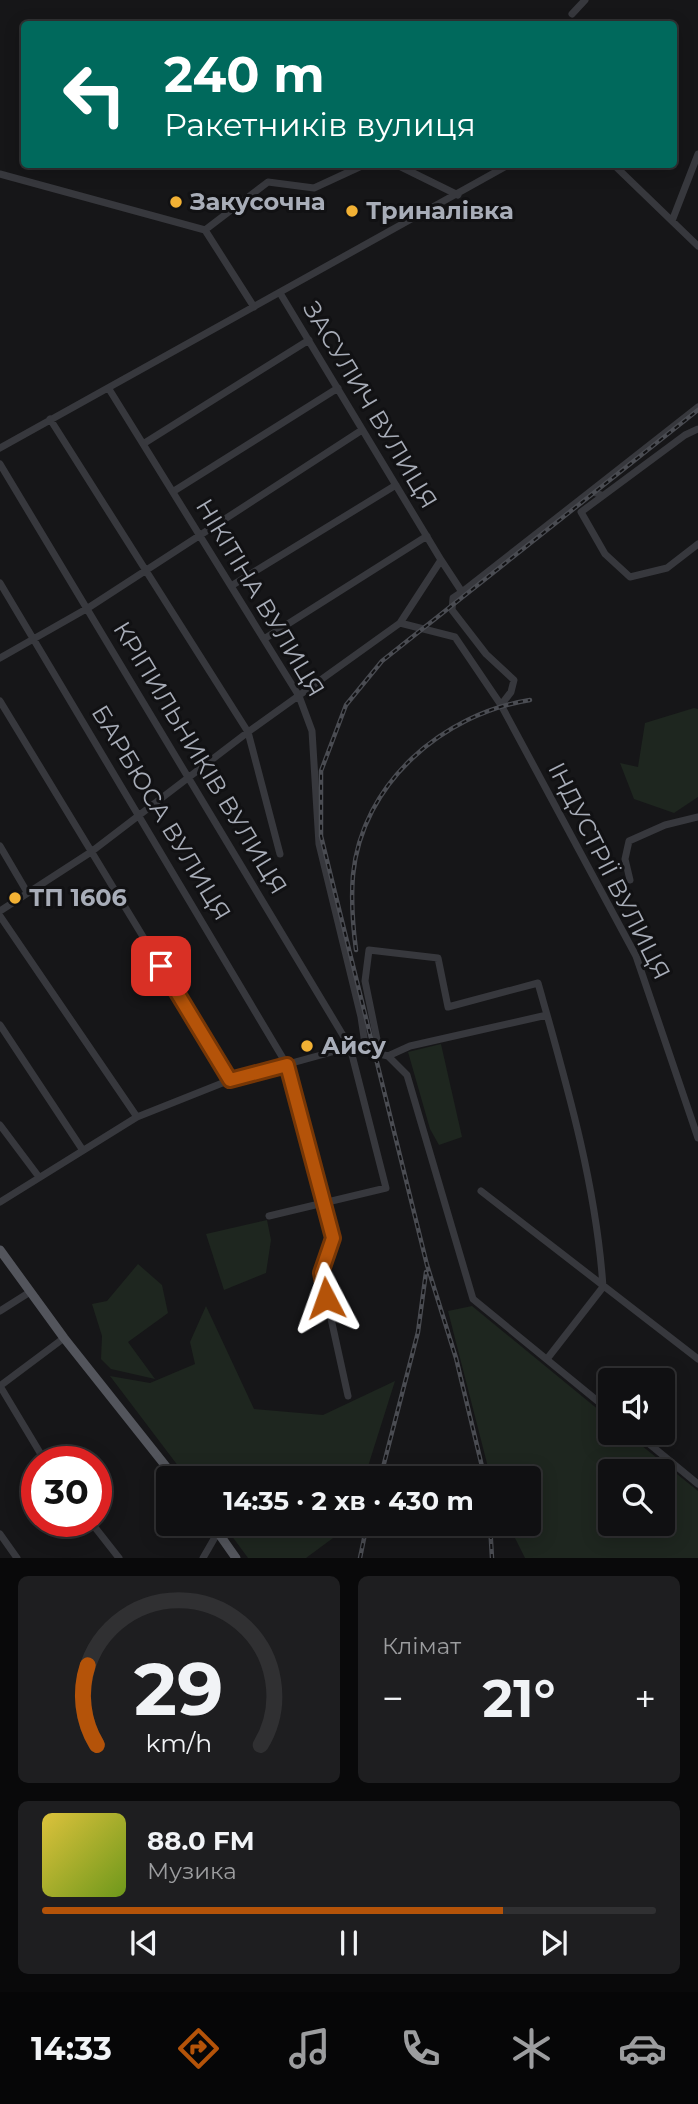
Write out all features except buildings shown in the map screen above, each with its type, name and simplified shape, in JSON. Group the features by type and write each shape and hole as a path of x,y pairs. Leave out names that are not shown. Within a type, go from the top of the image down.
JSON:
{"main road":[{"path":"0,1250 64,1338 166,1466"},
{"path":"221,1536 236,1558"}],"street":[{"path":"572,14 585,0"},
{"path":"672,221 698,154"},
{"path":"205,230 268,182 314,188 357,168"},
{"path":"403,168 458,195"},
{"path":"0,448 503,168"},
{"path":"617,168 698,246"},
{"path":"0,174 205,230 254,307"},
{"name":"ЗАСУЛИЧ ВУЛИЦЯ","path":"280,293 462,592"},
{"path":"143,444 309,341"},
{"path":"174,491 338,388"},
{"name":"НІКІТІНА ВУЛИЦЯ","path":"109,389 299,696 312,731 318,844 362,1017 366,1051"},
{"path":"501,705 511,692 513,680 486,654 452,610 453,598 698,407"},
{"path":"50,419 248,732 280,854"},
{"path":"698,429 601,495 585,507 581,516 605,554 630,577 667,568 698,544"},
{"path":"0,658 88,608 362,430"},
{"name":"КРІПИЛЬНИКІВ ВУЛИЦЯ","path":"0,464 350,1047 386,1188 325,1203"},
{"path":"231,586 396,485"},
{"path":"591,491 601,495"},
{"path":"264,639 427,536"},
{"path":"137,1117 0,914 27,892 91,852 190,779 248,732 400,623 441,560"},
{"name":"БАРБЮСА ВУЛИЦЯ","path":"0,583 141,815 287,1065 333,1238 321,1273 348,1396"},
{"name":"ІНДУСТРІЇ ВУЛИЦЯ","path":"400,623 454,637 501,705 636,957 698,1138"},
{"path":"0,701 230,1080"},
{"path":"630,880 625,859 629,841 665,825 698,817"},
{"path":"0,846 27,892"},
{"path":"384,1055 365,981 369,950 438,958 448,1007 538,983 592,1196 599,1230 603,1287 547,1359"},
{"path":"384,1055 410,1046 547,1015"},
{"path":"0,1025 82,1149"},
{"path":"0,1202 137,1117 230,1080 350,1047 384,1055 407,1074 473,1299 598,1401"},
{"path":"0,1125 38,1177"},
{"path":"481,1191 698,1359"},
{"path":"269,1216 325,1203"},
{"path":"0,1311 30,1292"},
{"path":"36,1446 0,1386 64,1338"},
{"path":"651,1445 698,1484"},
{"path":"0,1534 17,1558"},
{"path":"204,1558 212,1536"},
{"path":"103,1537 119,1558"}],"shaded area":[{"path":"698,709 698,797 674,813 634,799 620,763 638,767 645,723"},
{"path":"441,1044 462,1137 439,1145 430,1129 408,1052"},
{"path":"267,1220 271,1240 266,1273 224,1290 206,1234"},
{"path":"138,1264 162,1285 168,1313 128,1342 155,1379 111,1369 101,1359 102,1336 92,1304 107,1301"},
{"path":"206,1306 254,1409 323,1415 395,1381 368,1466 178,1466 110,1376 150,1383 195,1364 190,1342"},
{"path":"472,1306 598,1409 598,1445 641,1445 658,1459 598,1459 598,1536 675,1536 675,1472 698,1491 698,1558 525,1558 514,1536 541,1536 541,1466 488,1466 448,1311"},
{"path":"232,1536 336,1536 306,1558 248,1558"}],"railway":[{"path":"482,1466 456,1358 427,1265 321,836 321,771 346,705 382,661 698,410"},
{"path":"356,950 353,875 360,842 372,811 390,783 412,758 438,737 467,720 530,700"},
{"path":"383,1466 418,1332 426,1272"},
{"path":"360,1558 365,1536"},
{"path":"491,1536 492,1558"}],"place":[{"name":"Закусочна","path":"176,202"},
{"name":"Триналівка","path":"352,211"},
{"name":"ТП 1606","path":"15,898"},
{"name":"Айсу","path":"307,1046"}],"route":[{"path":"161,966 230,1080 287,1065 303,1115 333,1238 321,1273 326,1298"}]}
